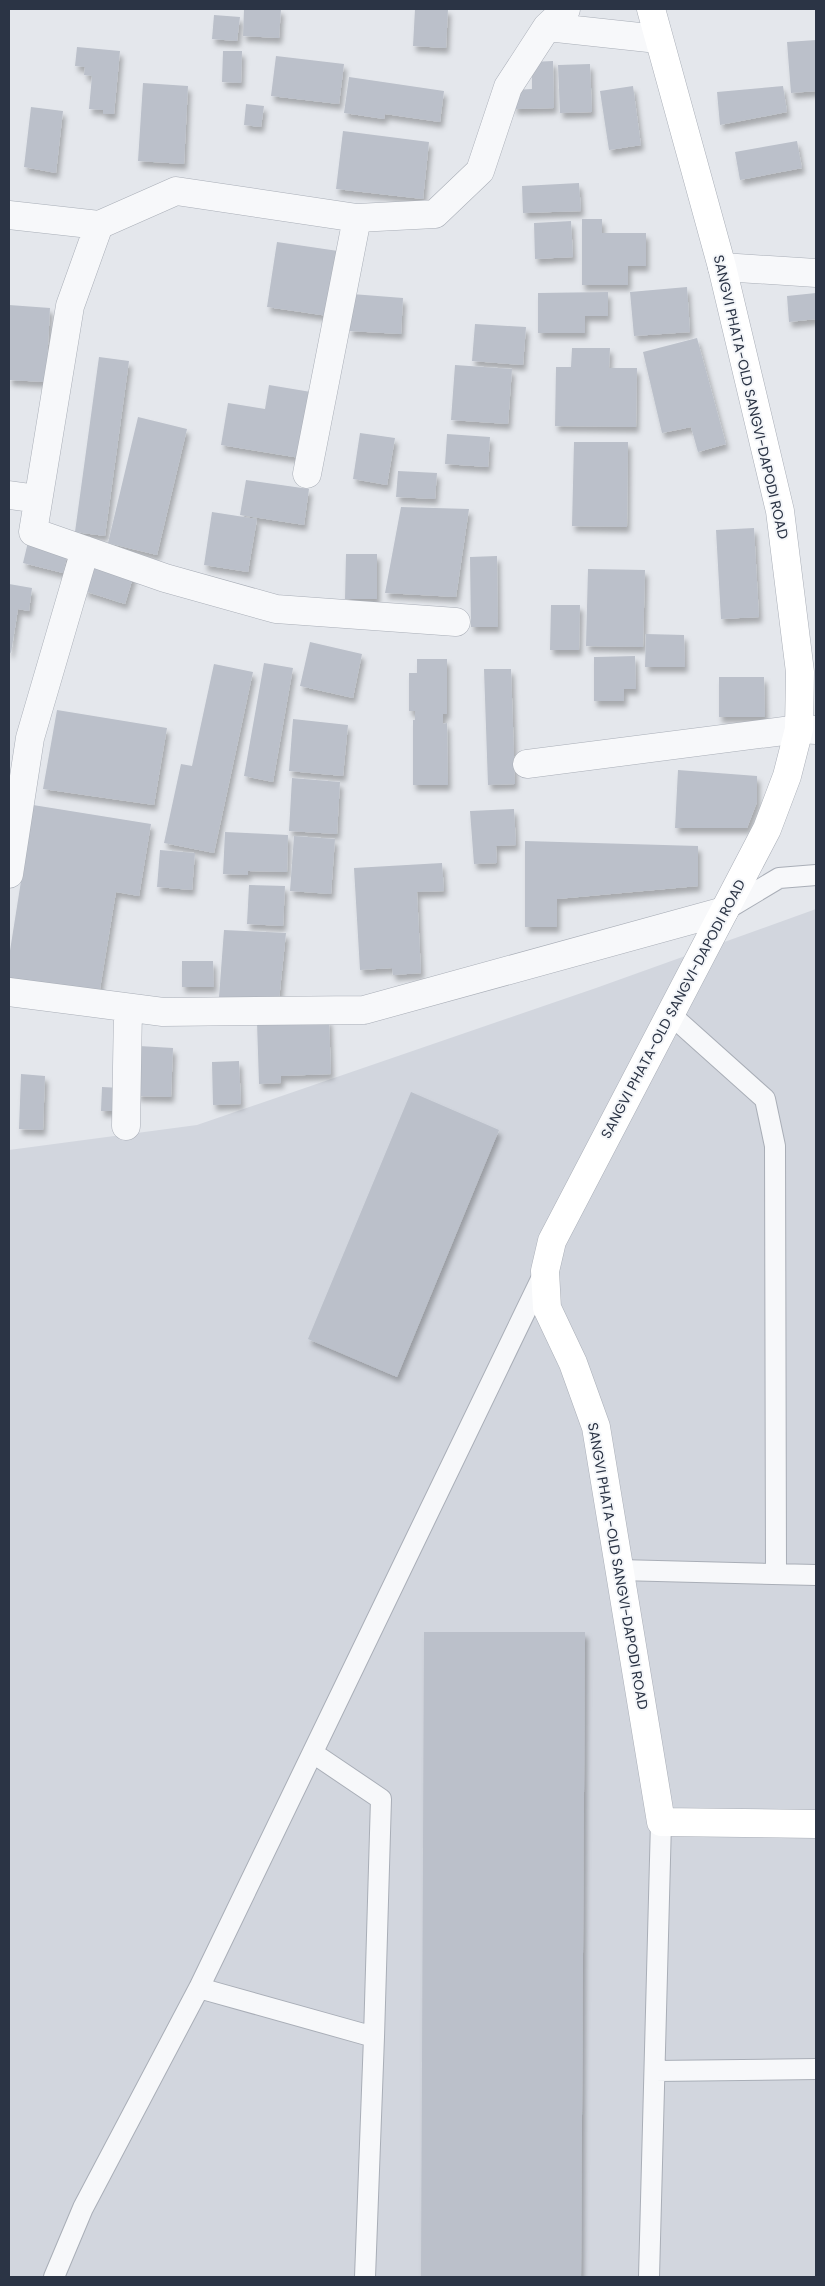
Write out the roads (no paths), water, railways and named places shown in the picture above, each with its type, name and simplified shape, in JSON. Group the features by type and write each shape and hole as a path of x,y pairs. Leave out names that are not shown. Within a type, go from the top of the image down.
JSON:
{"main road":[{"name":"SANGVI PHATA-OLD SANGVI-DAPODI ROAD","path":"651,9 722,266 780,511 808,730 787,776 767,829 552,1240 545,1271 547,1308 573,1363 596,1426 661,1822"},
{"path":"661,1822 816,1824"}],"street":[{"path":"9,215 99,225 176,191 358,218 434,214 480,171 508,87 556,18 658,39"},
{"path":"307,474 358,218"},
{"path":"99,225 70,306 33,532 165,578 276,609 456,622"},
{"path":"722,266 816,273"},
{"path":"9,495 38,499"},
{"path":"9,874 30,738 85,550"},
{"path":"526,764 808,730"},
{"path":"9,992 163,1012 364,1010 724,911"},
{"path":"126,1126 128,1008"}],"lane":[{"path":"724,911 780,878 816,875"},
{"path":"670,1014 765,1099 775,1146 776,1574"},
{"path":"54,2277 83,2208 199,1988 545,1271"},
{"path":"620,1570 816,1575"},
{"path":"313,1753 381,1799 364,2277"},
{"path":"650,2277 661,1822"},
{"path":"199,1988 374,2037"},
{"path":"655,2071 816,2069"}]}
